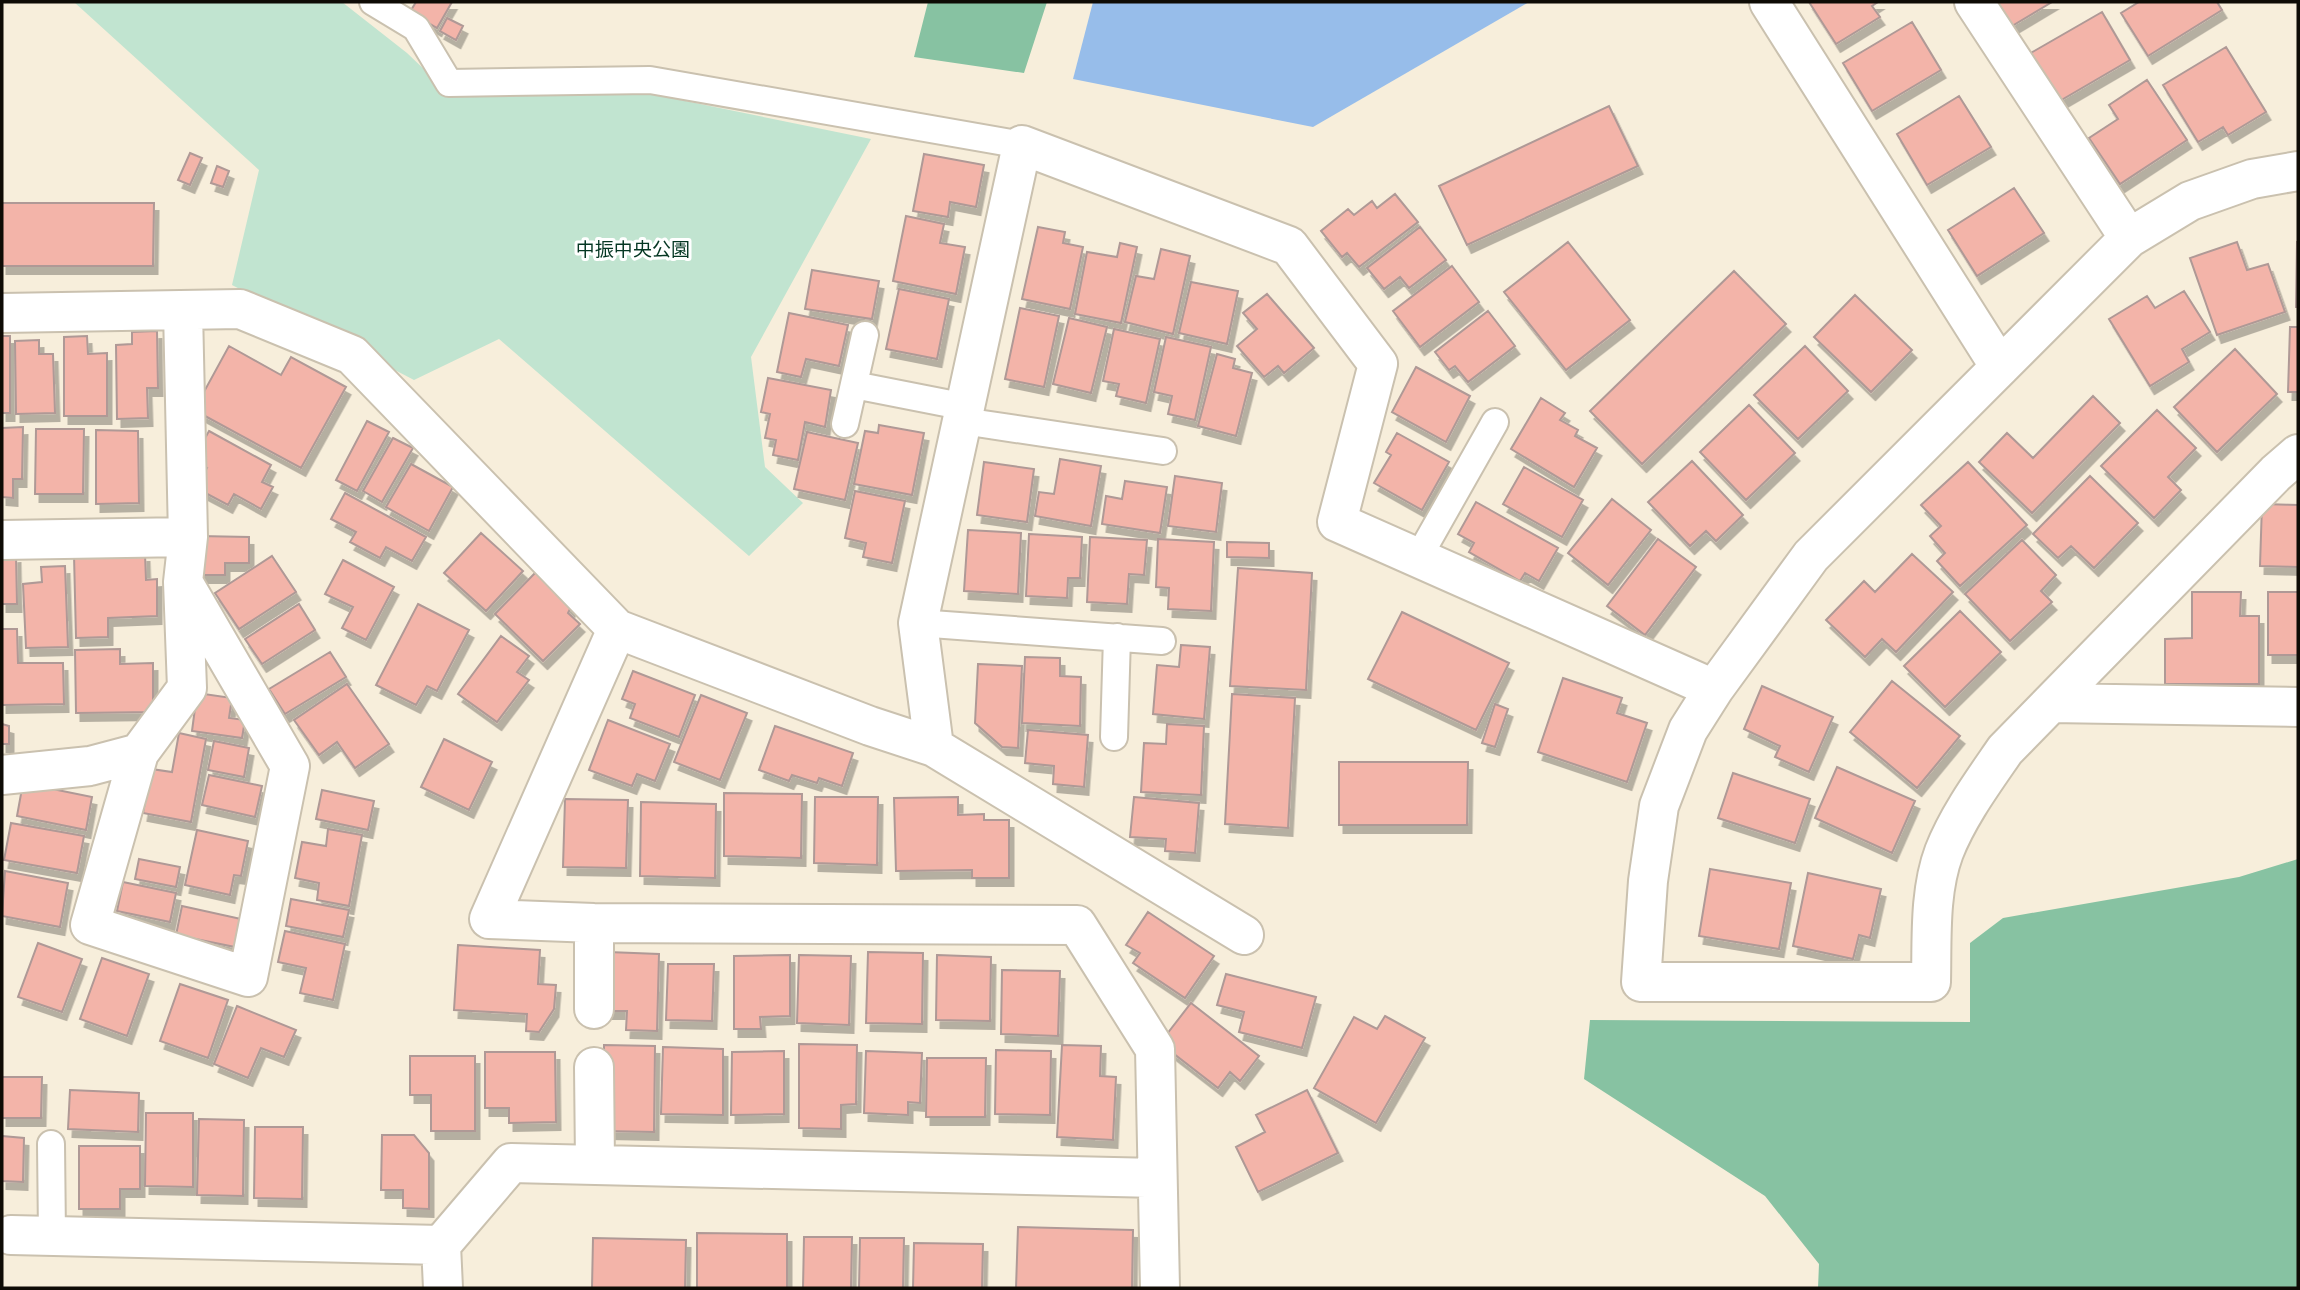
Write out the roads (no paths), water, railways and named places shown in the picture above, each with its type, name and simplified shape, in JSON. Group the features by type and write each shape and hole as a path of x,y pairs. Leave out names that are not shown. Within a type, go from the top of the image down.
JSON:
{"street":[{"path":"1769,2 2000,367"},
{"path":"1974,2 2129,238"},
{"path":"934,747 918,623 1022,145 1289,246 1378,363 1337,522 1714,689"},
{"path":"2298,171 2252,179 2190,201 2129,238 1811,556 1714,689 1688,730 1659,806 1648,881 1641,982 1931,982 1934,902 1944,853 1976,793 2005,750 2276,473 2298,454"},
{"path":"2,313 240,309 352,355 617,629 870,726 934,747 1244,935"},
{"path":"183,310 188,537 183,582 187,688 139,753 90,925 248,976 290,766 183,582"},
{"path":"2,540 188,537"},
{"path":"617,629 489,919 594,923 1077,925 1154,1049 1160,1288"},
{"path":"2051,703 2298,707"},
{"path":"2,775 90,766 139,753"},
{"path":"594,923 594,1009"},
{"path":"594,1067 595,1163"},
{"path":"443,1288 441,1245 510,1163 1157,1178"},
{"path":"11,1235 441,1245"}],"lane":[{"path":"373,2 416,28 449,83 650,79 1022,145"},
{"path":"845,424 865,335"},
{"path":"854,386 964,414 1163,451"},
{"path":"1418,558 1495,422"},
{"path":"918,623 1163,641"},
{"path":"1114,737 1117,637"},
{"path":"51,1144 52,1236"}],"water":[{"path":"1093,2 1529,2 1313,127 1073,79"}],"park label":[{"name":"中振中央公園","path":"633,249"}]}
